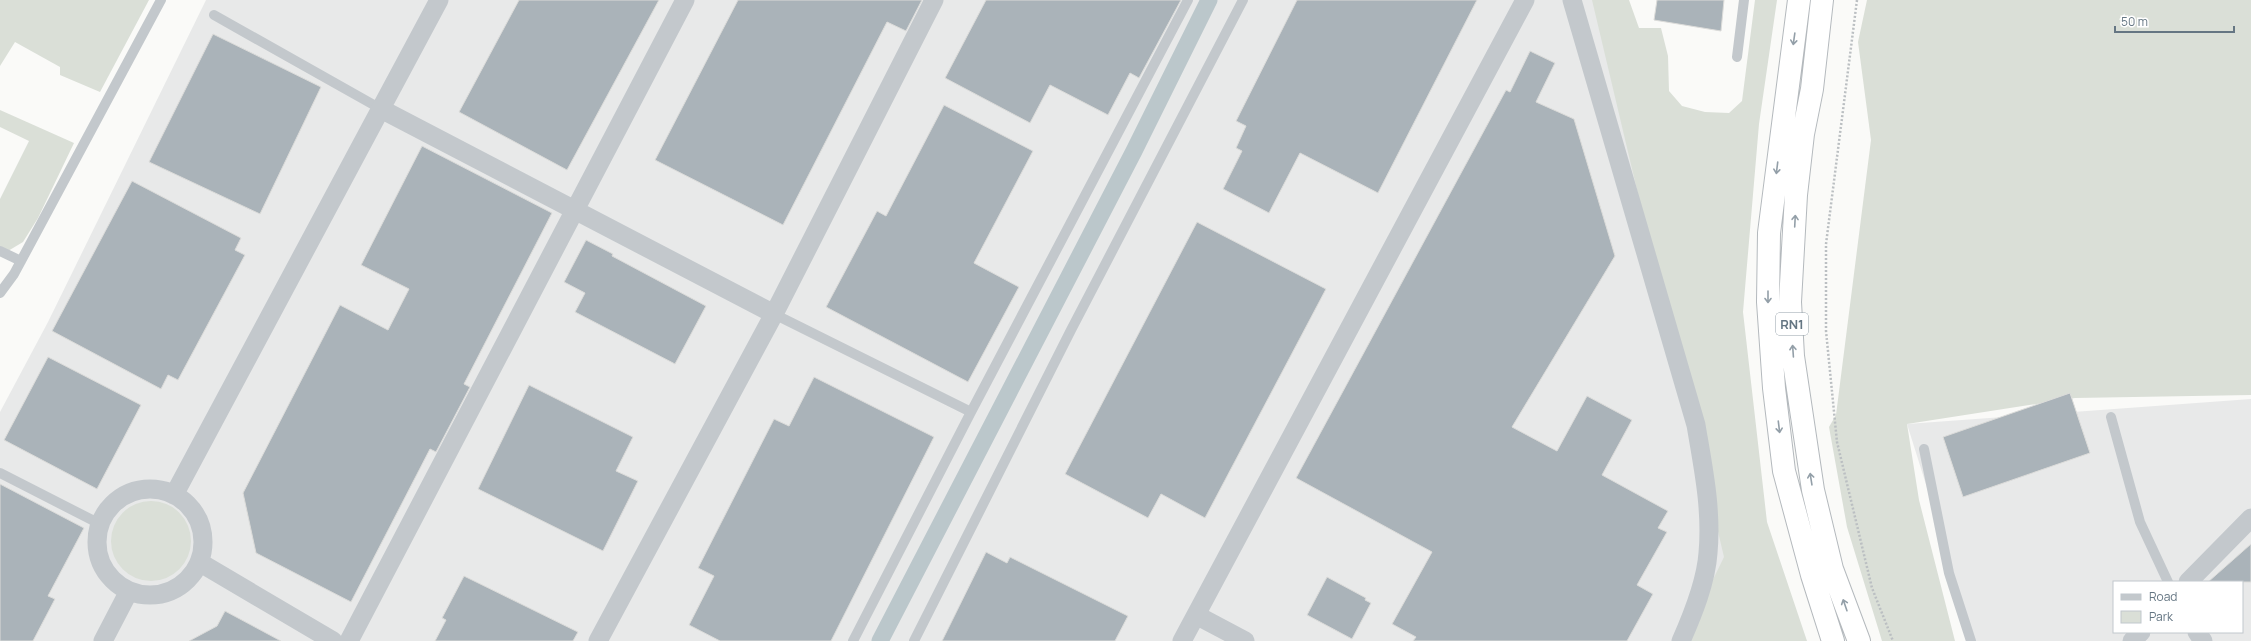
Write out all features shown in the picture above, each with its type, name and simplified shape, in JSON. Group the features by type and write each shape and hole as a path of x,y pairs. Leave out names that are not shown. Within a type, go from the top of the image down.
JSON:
{"highway":[{"name":"RN1","path":"1799,0 1770,225 1768,302 1774,388 1784,471 1812,575 1833,641"},
{"name":"RN1","path":"1822,0 1812,89 1803,134 1796,195 1790,302 1792,340 1813,490 1832,569 1859,641"}],"street":[{"path":"174,495 438,0"},
{"path":"349,641 685,0"},
{"path":"598,641 774,314 934,0"},
{"path":"1182,641 1525,0"},
{"path":"1572,0 1694,417 1708,492 1708,554 1700,590 1681,641"},
{"path":"381,109 575,208 774,314"},
{"path":"145,489 160,490 174,495 187,504 196,516 202,539 199,562 191,577 178,588 162,594 145,596 129,591 115,583 105,571 98,556 97,540 100,524 107,511 118,500 131,493 145,489"},
{"path":"2189,581 2251,518"},
{"path":"199,562 333,641"},
{"path":"103,641 129,591"},
{"path":"1196,615 1245,641"},
{"path":"2132,641 2140,633"}],"lane":[{"path":"0,293 21,261 161,0"},
{"path":"853,641 971,412 1188,0"},
{"path":"914,641 1071,330 1243,0"},
{"path":"1737,57 1744,0"},
{"path":"214,15 381,109"},
{"path":"0,251 21,261"},
{"path":"774,314 971,412"},
{"path":"2111,417 2140,522 2168,581"},
{"path":"1924,448 1949,573 1971,641"},
{"path":"0,473 100,524"}],"path":[{"path":"1857,0 1826,244 1826,331 1837,442 1872,588 1893,641"}],"shaded area":[{"path":"206,0 1607,0 1761,641 0,641 0,412 48,322"},
{"path":"2251,399 2251,641 1975,641 1907,424"}],"green space":[{"path":"0,0 149,0 100,92 60,75 60,67 15,42 0,66"},
{"path":"1592,0 1629,0 1639,28 1661,28 1668,56 1669,91 1682,106 1705,112 1729,113 1742,101 1755,0 1777,0 1759,124 1743,312 1767,522 1807,641 1683,641 1724,557"},
{"path":"1867,0 2251,0 2251,395 2075,398 1907,424 1919,500 1955,641 1882,641 1847,527 1829,427 1836,415 1871,140 1858,42"},
{"path":"0,110 74,143 38,218 23,242 8,251 0,247 0,199 29,141 0,127"},
{"path":"151,501 166,504 179,513 188,526 191,541 188,556 179,569 166,578 151,581 136,578 123,569 114,556 111,541 114,526 123,513 136,504"}],"building":[{"path":"519,0 659,0 567,170 459,112"},
{"path":"738,0 922,0 906,31 887,22 783,225 655,160"},
{"path":"986,0 1181,0 1139,78 1130,73 1108,115 1050,85 1030,123 945,78"},
{"path":"1297,0 1477,0 1378,193 1300,153 1269,213 1223,189 1242,151 1236,148 1246,126 1236,121"},
{"path":"1657,0 1724,0 1721,31 1654,20"},
{"path":"213,34 321,87 260,214 149,162"},
{"path":"1530,51 1555,63 1536,102 1574,119 1615,256 1512,427 1557,451 1587,396 1632,420 1602,475 1668,511 1658,528 1667,532 1637,585 1653,594 1627,641 1413,641 1416,637 1392,624 1432,552 1296,478 1506,90 1510,92"},
{"path":"944,105 1033,151 974,263 1019,287 968,382 826,307 877,211 886,216"},
{"path":"422,146 552,213 464,384 470,387 436,452 430,449 351,602 256,553 243,493 340,305 388,330 409,289 361,265"},
{"path":"132,181 241,238 235,250 245,255 178,380 168,375 161,389 52,331"},
{"path":"1197,222 1326,289 1205,518 1161,494 1148,518 1065,474"},
{"path":"586,240 613,254 612,256 706,306 675,364 575,312 585,293 564,282"},
{"path":"48,357 141,405 97,489 4,440"},
{"path":"814,377 934,437 831,641 720,641 689,625 714,576 698,568 774,419 789,426"},
{"path":"529,385 633,437 616,471 638,481 603,551 478,489"},
{"path":"2070,393 2090,453 1963,497 1943,437"},
{"path":"0,484 84,528 48,596 55,599 33,641 0,641"},
{"path":"2251,544 2251,582 2209,581"},
{"path":"986,552 1007,563 1010,557 1128,616 1115,641 942,641"},
{"path":"464,576 578,632 573,641 435,641 446,620 442,618"},
{"path":"1327,577 1366,598 1365,600 1371,603 1352,639 1307,615"},
{"path":"225,611 281,641 189,641 217,626"}],"waterway":[{"path":"880,641 1134,151 1209,0"}]}
